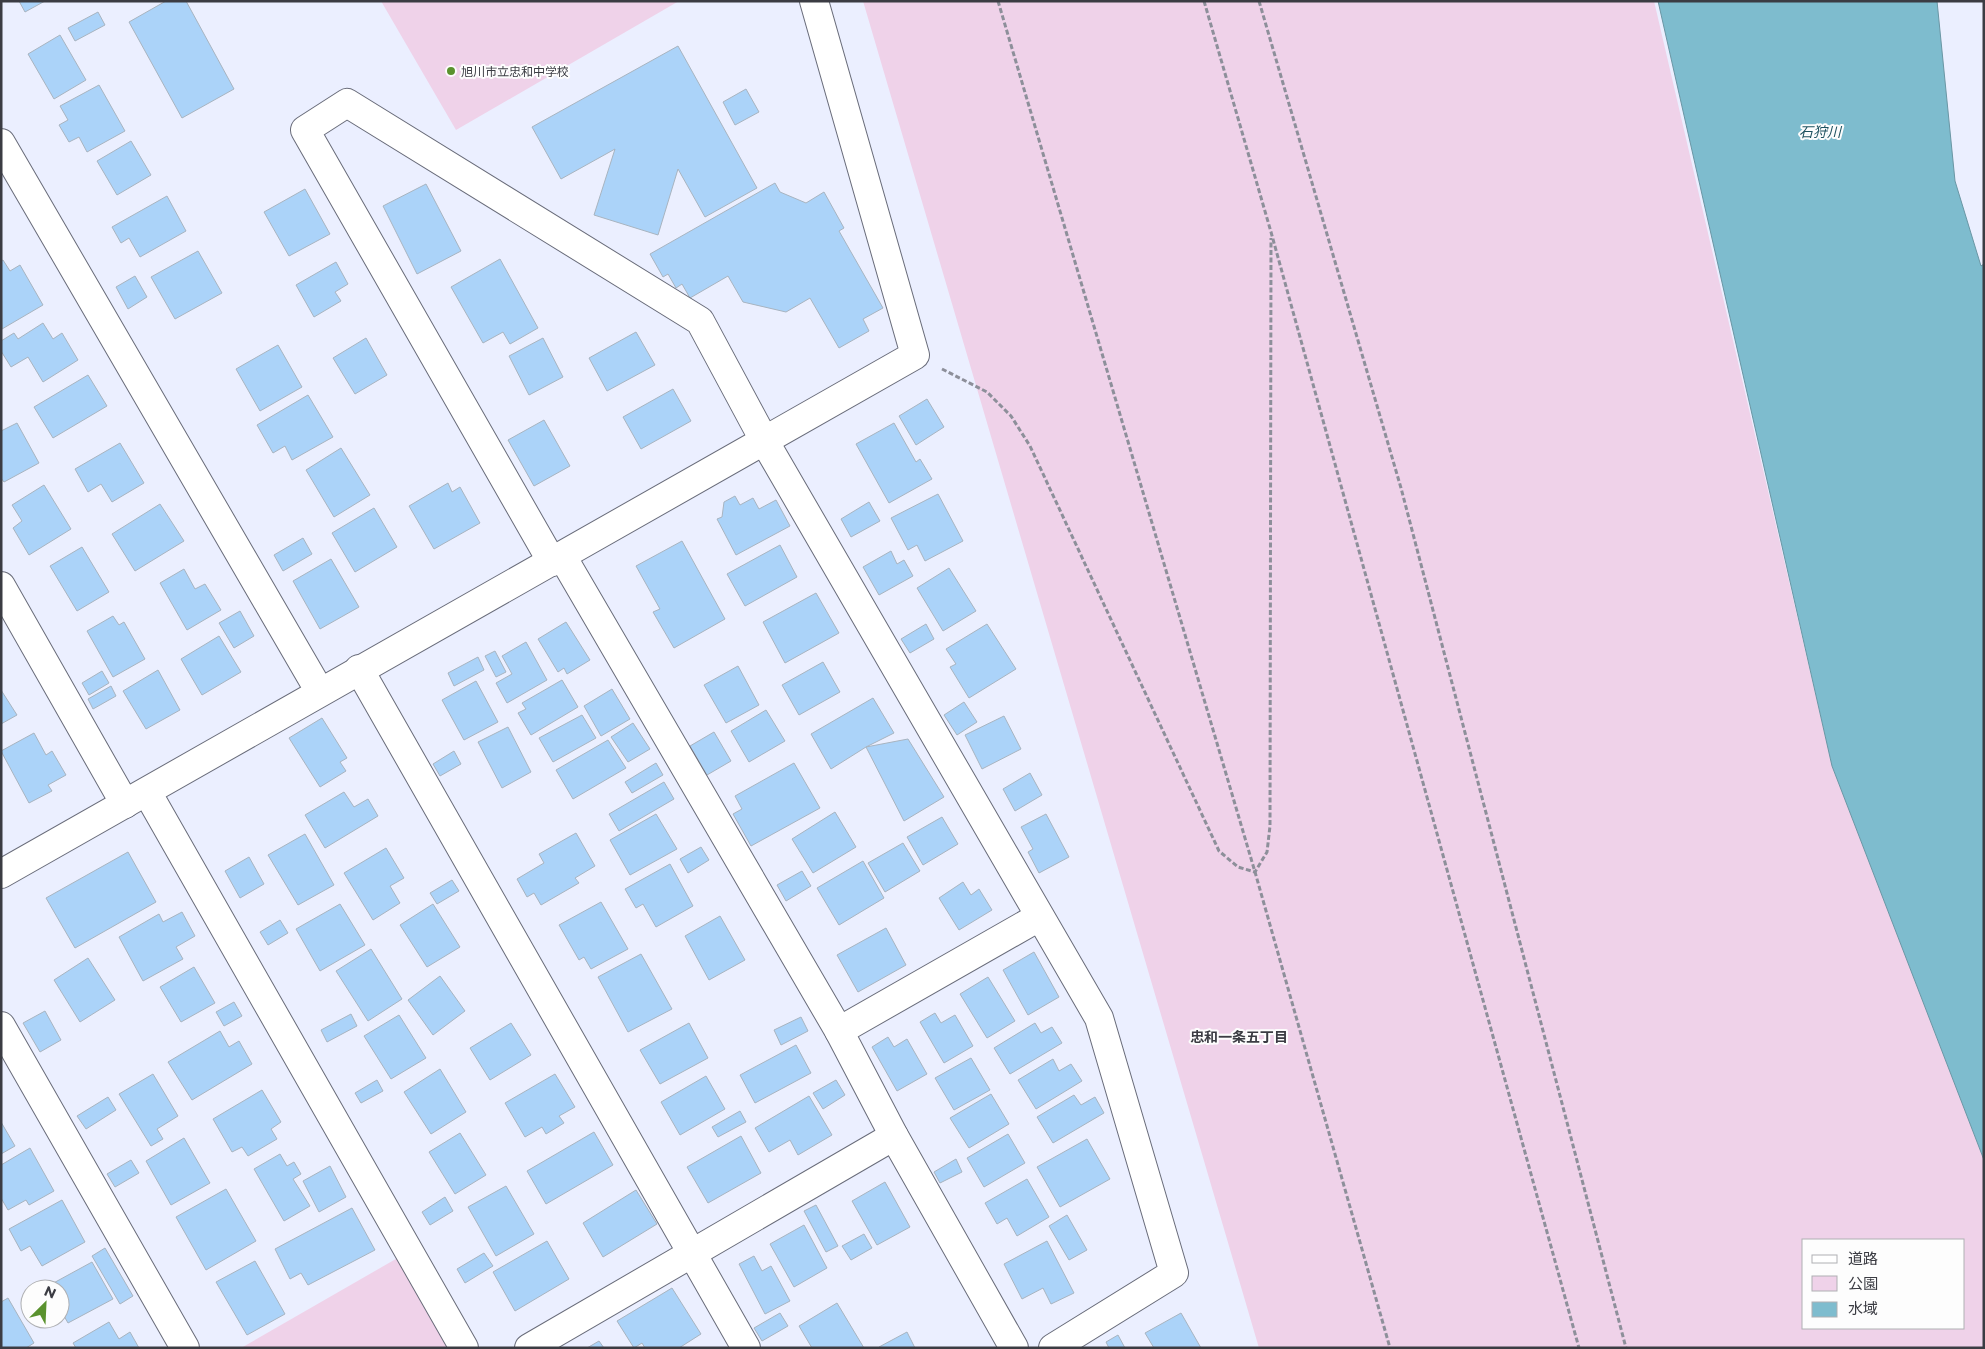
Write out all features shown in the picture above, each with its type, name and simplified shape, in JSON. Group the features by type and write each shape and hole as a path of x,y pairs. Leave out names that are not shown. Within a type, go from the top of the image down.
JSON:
{"street":[{"path":"1,874 359,669 765,442 915,355 814,1"},
{"path":"1014,1348 894,1136 839,1031 557,559 305,130 347,104 700,321 765,442 1099,1018 1174,1273 1053,1348"},
{"path":"1,143 320,692"},
{"path":"1,586 136,798 464,1348"},
{"path":"359,669 746,1348"},
{"path":"839,1031 1039,917"},
{"path":"1,1026 185,1348"},
{"path":"529,1348 894,1136"}],"path":[{"path":"998,1 1255,872 1390,1348"},
{"path":"1204,1 1271,232 1579,1348"},
{"path":"1259,1 1401,488 1626,1348"},
{"path":"1255,872 1267,852 1270,826 1271,232"},
{"path":"915,355 988,392 1011,416 1030,446 1220,851 1238,867 1255,872"}],"green space":[{"path":"381,1 679,1 456,130"},
{"path":"863,1 1654,1 1832,766 1984,1160 1984,1348 1259,1348"},
{"path":"408,1252 464,1348 241,1348"}],"water":[{"name":"石狩川","path":"1658,1 1937,1 1955,181 1981,266 1984,264 1984,1160 1832,766"}],"building":[{"path":"19,1 45,1 25,12"},
{"path":"166,1 186,1 234,89 182,118 129,22"},
{"path":"98,12 105,25 75,41 68,28"},
{"path":"60,35 86,80 54,99 28,54"},
{"path":"678,46 757,188 705,217 678,169 658,235 594,215 615,149 561,179 532,127"},
{"path":"99,85 125,131 87,152 79,137 69,142 59,125 68,120 60,106"},
{"path":"746,89 759,112 735,125 723,102"},
{"path":"131,141 151,175 117,195 97,161"},
{"path":"775,183 780,192 806,203 824,192 844,228 839,231 883,308 863,319 869,331 839,348 810,298 786,312 743,302 728,276 690,298 682,284 676,288 668,274 663,277 650,254"},
{"path":"426,184 461,251 417,274 383,206"},
{"path":"305,189 330,234 289,256 264,212"},
{"path":"167,196 186,231 140,257 129,238 121,243 112,227"},
{"path":"198,251 222,293 175,319 151,277"},
{"path":"500,259 538,328 510,344 503,332 483,343 451,287"},
{"path":"3,260 10,271 20,265 43,305 2,329 1,261"},
{"path":"336,262 348,284 335,292 341,301 314,317 296,285"},
{"path":"135,276 147,297 128,309 116,287"},
{"path":"43,323 53,339 62,333 78,360 43,382 28,357 11,367 1,351 1,341 14,333 18,339"},
{"path":"636,332 655,365 607,391 589,358"},
{"path":"366,338 387,375 355,394 333,358"},
{"path":"543,338 563,377 529,395 509,356"},
{"path":"278,345 302,387 260,411 236,369"},
{"path":"88,375 107,406 53,438 34,407"},
{"path":"673,389 691,421 641,449 623,417"},
{"path":"308,395 333,437 292,460 285,446 273,453 257,425"},
{"path":"927,399 944,427 916,445 899,416"},
{"path":"544,420 570,466 534,486 508,440"},
{"path":"17,423 39,463 4,482 1,478 1,431"},
{"path":"894,423 916,462 920,459 932,479 889,503 856,444"},
{"path":"120,443 144,483 112,502 101,484 88,492 75,469"},
{"path":"341,448 370,495 334,517 306,470"},
{"path":"448,483 452,492 460,487 480,523 434,549 409,506"},
{"path":"44,485 71,529 29,555 13,528 22,521 12,505"},
{"path":"938,494 963,541 925,561 917,545 908,550 891,518"},
{"path":"735,496 740,505 753,498 759,509 776,500 790,526 736,555 717,519 722,517 724,502"},
{"path":"869,502 880,521 851,537 841,519"},
{"path":"160,504 184,541 135,571 112,534"},
{"path":"374,508 397,547 355,572 332,533"},
{"path":"303,538 312,554 283,571 274,555"},
{"path":"682,541 725,619 674,648 653,612 660,609 636,566"},
{"path":"780,545 797,577 745,606 727,574"},
{"path":"82,547 109,592 77,611 50,566"},
{"path":"891,551 897,564 904,560 913,576 879,595 863,567"},
{"path":"331,559 359,607 320,629 293,581"},
{"path":"949,568 976,611 943,631 917,588"},
{"path":"184,569 195,589 205,584 221,610 187,630 160,583"},
{"path":"816,593 839,633 785,663 763,622"},
{"path":"240,611 254,636 234,648 219,623"},
{"path":"113,616 119,625 124,622 145,659 113,677 87,631"},
{"path":"566,622 590,660 567,674 564,668 558,672 538,639"},
{"path":"926,624 934,639 910,653 901,639"},
{"path":"987,624 1016,669 969,698 950,667 956,664 946,649"},
{"path":"219,636 241,672 202,695 181,659"},
{"path":"526,642 547,680 507,703 496,683 512,674 502,656"},
{"path":"495,651 506,672 496,677 485,656"},
{"path":"478,657 484,670 454,686 448,673"},
{"path":"823,662 840,692 799,715 782,685"},
{"path":"738,666 759,705 726,723 704,685"},
{"path":"158,670 180,710 146,729 123,691"},
{"path":"102,671 109,683 89,695 82,683"},
{"path":"562,680 578,707 531,735 518,713 526,709 522,703"},
{"path":"476,681 498,722 464,740 442,700"},
{"path":"111,686 116,696 93,709 88,699"},
{"path":"612,689 630,719 601,736 584,706"},
{"path":"1,690 17,715 1,724"},
{"path":"873,698 894,733 866,747 831,769 811,734"},
{"path":"964,702 977,722 957,735 944,715"},
{"path":"766,710 785,741 749,762 731,731"},
{"path":"582,715 596,738 553,762 539,738"},
{"path":"1004,716 1021,749 982,769 965,735"},
{"path":"322,718 347,758 340,762 346,771 320,787 289,738"},
{"path":"633,723 650,749 628,762 611,737"},
{"path":"508,727 531,772 502,788 478,742"},
{"path":"714,732 731,761 707,775 690,746"},
{"path":"34,733 46,755 52,751 66,775 48,785 52,791 29,803 1,751"},
{"path":"908,739 944,797 904,821 866,747"},
{"path":"608,740 626,768 573,799 556,770"},
{"path":"454,751 461,764 440,776 433,764"},
{"path":"656,763 663,775 632,793 625,782"},
{"path":"794,763 820,808 751,846 733,814 742,809 735,796"},
{"path":"1030,773 1042,795 1015,811 1003,789"},
{"path":"664,782 674,799 619,831 609,814"},
{"path":"344,792 354,807 368,799 378,816 325,848 305,815"},
{"path":"835,812 856,847 813,873 792,839"},
{"path":"656,814 677,849 630,875 610,840"},
{"path":"1046,814 1069,857 1039,873 1028,852 1033,849 1021,827"},
{"path":"942,817 958,844 923,865 907,837"},
{"path":"576,833 595,866 575,878 579,883 541,905 534,893 527,897 517,879 544,863 539,854"},
{"path":"305,834 334,885 298,905 268,855"},
{"path":"903,843 920,871 885,892 868,863"},
{"path":"701,847 709,860 688,873 680,859"},
{"path":"386,848 404,878 390,886 400,903 373,920 344,873"},
{"path":"128,852 156,902 75,948 46,898"},
{"path":"249,857 264,884 240,898 225,871"},
{"path":"863,861 884,898 839,925 817,888"},
{"path":"670,864 693,906 656,927 643,904 636,908 625,889"},
{"path":"802,871 811,886 786,901 777,885"},
{"path":"452,880 459,891 437,904 430,893"},
{"path":"963,882 971,895 979,889 992,910 959,930 939,898"},
{"path":"601,902 628,949 591,969 584,957 579,960 559,925"},
{"path":"340,904 365,945 320,971 296,929"},
{"path":"433,904 460,947 427,967 400,925"},
{"path":"182,912 195,936 176,947 183,959 143,981 119,937 159,914 163,922"},
{"path":"720,916 745,960 709,980 685,936"},
{"path":"280,920 288,933 268,945 260,932"},
{"path":"886,928 906,965 858,992 837,955"},
{"path":"371,949 402,999 368,1021 336,971"},
{"path":"1034,952 1059,997 1028,1015 1003,970"},
{"path":"641,954 672,1009 628,1032 598,977"},
{"path":"88,958 115,1000 80,1022 54,980"},
{"path":"194,967 215,1003 181,1022 160,987"},
{"path":"440,976 465,1011 433,1035 408,1000"},
{"path":"988,977 1015,1021 987,1038 960,994"},
{"path":"234,1002 242,1016 224,1026 216,1012"},
{"path":"45,1011 61,1040 40,1052 23,1023"},
{"path":"935,1013 941,1023 955,1015 973,1046 944,1063 920,1022"},
{"path":"351,1014 357,1026 327,1042 321,1030"},
{"path":"399,1015 426,1058 391,1079 364,1036"},
{"path":"801,1017 808,1031 781,1045 774,1030"},
{"path":"511,1023 531,1055 490,1080 470,1048"},
{"path":"689,1023 708,1058 660,1084 640,1050"},
{"path":"1035,1023 1041,1033 1052,1027 1062,1043 1010,1074 994,1048"},
{"path":"220,1031 229,1047 239,1041 252,1064 192,1100 168,1062"},
{"path":"888,1037 894,1047 907,1039 927,1074 897,1091 872,1047"},
{"path":"796,1045 811,1073 755,1103 740,1075"},
{"path":"971,1058 990,1090 954,1110 935,1078"},
{"path":"1053,1059 1059,1071 1071,1064 1082,1081 1036,1109 1018,1080"},
{"path":"440,1069 466,1112 431,1134 404,1092"},
{"path":"153,1074 178,1116 157,1129 163,1139 151,1146 119,1094"},
{"path":"555,1074 575,1107 559,1116 564,1123 546,1134 542,1127 525,1137 505,1103"},
{"path":"706,1076 725,1109 680,1135 661,1102"},
{"path":"377,1080 383,1091 361,1103 355,1093"},
{"path":"836,1080 845,1095 823,1109 813,1093"},
{"path":"262,1090 281,1122 271,1129 277,1139 248,1156 242,1147 232,1152 213,1119"},
{"path":"991,1094 1009,1124 969,1148 950,1118"},
{"path":"1074,1095 1081,1105 1095,1097 1104,1113 1053,1143 1037,1117"},
{"path":"809,1096 832,1135 798,1155 790,1140 769,1152 755,1128"},
{"path":"108,1097 116,1110 86,1129 77,1116"},
{"path":"740,1111 746,1122 718,1137 712,1127"},
{"path":"1,1122 15,1146 1,1154"},
{"path":"594,1132 613,1165 546,1204 527,1171"},
{"path":"460,1133 486,1175 455,1194 429,1152"},
{"path":"1008,1134 1025,1163 984,1187 967,1158"},
{"path":"741,1136 761,1173 708,1203 687,1167"},
{"path":"184,1138 210,1183 171,1205 146,1161"},
{"path":"1087,1139 1110,1179 1060,1207 1037,1167"},
{"path":"30,1148 54,1191 29,1205 26,1200 8,1210 1,1198 1,1165"},
{"path":"280,1154 287,1166 294,1162 301,1174 293,1179 310,1206 284,1221 254,1169"},
{"path":"956,1159 962,1172 940,1183 934,1172"},
{"path":"131,1160 139,1173 115,1187 107,1174"},
{"path":"330,1166 346,1197 319,1212 303,1181"},
{"path":"1027,1179 1049,1217 1017,1236 1007,1218 997,1224 985,1203"},
{"path":"885,1182 910,1227 877,1245 852,1201"},
{"path":"506,1186 534,1234 496,1256 468,1207"},
{"path":"226,1189 256,1241 206,1270 176,1217"},
{"path":"636,1190 657,1224 603,1257 583,1223"},
{"path":"445,1197 453,1211 430,1225 422,1212"},
{"path":"62,1200 85,1242 42,1266 30,1246 21,1251 9,1229"},
{"path":"816,1205 838,1246 826,1252 804,1211"},
{"path":"352,1208 375,1250 308,1285 301,1273 290,1279 275,1249"},
{"path":"1067,1215 1087,1250 1069,1260 1049,1226"},
{"path":"804,1225 827,1268 794,1287 770,1244"},
{"path":"864,1234 872,1248 851,1260 842,1246"},
{"path":"547,1241 569,1279 515,1311 493,1272"},
{"path":"1047,1241 1074,1293 1051,1304 1043,1288 1022,1299 1004,1264"},
{"path":"105,1248 133,1296 120,1304 92,1256"},
{"path":"484,1253 493,1266 465,1283 457,1269"},
{"path":"754,1256 762,1271 771,1266 790,1301 765,1314 739,1264"},
{"path":"255,1261 285,1314 247,1335 216,1282"},
{"path":"92,1262 113,1299 70,1322 70,1279 61,1279"},
{"path":"672,1288 701,1334 679,1348 645,1348 642,1343 634,1348 617,1321"},
{"path":"8,1298 20,1319 20,1329 26,1329 34,1343 26,1348 1,1348 1,1302"},
{"path":"837,1303 864,1348 812,1348 799,1326"},
{"path":"780,1313 788,1326 762,1341 754,1328"},
{"path":"1181,1313 1201,1348 1154,1348 1145,1333"},
{"path":"109,1322 119,1339 130,1332 139,1348 76,1348 73,1343"},
{"path":"907,1332 915,1348 879,1348 879,1347"},
{"path":"1118,1335 1125,1348 1109,1348 1106,1342"},
{"path":"599,1341 604,1348 587,1348"}],"place":[{"name":"旭川市立忠和中学校","path":"451,71"}],"district":[{"name":"忠和一条五丁目","path":"1239,1037"}]}
